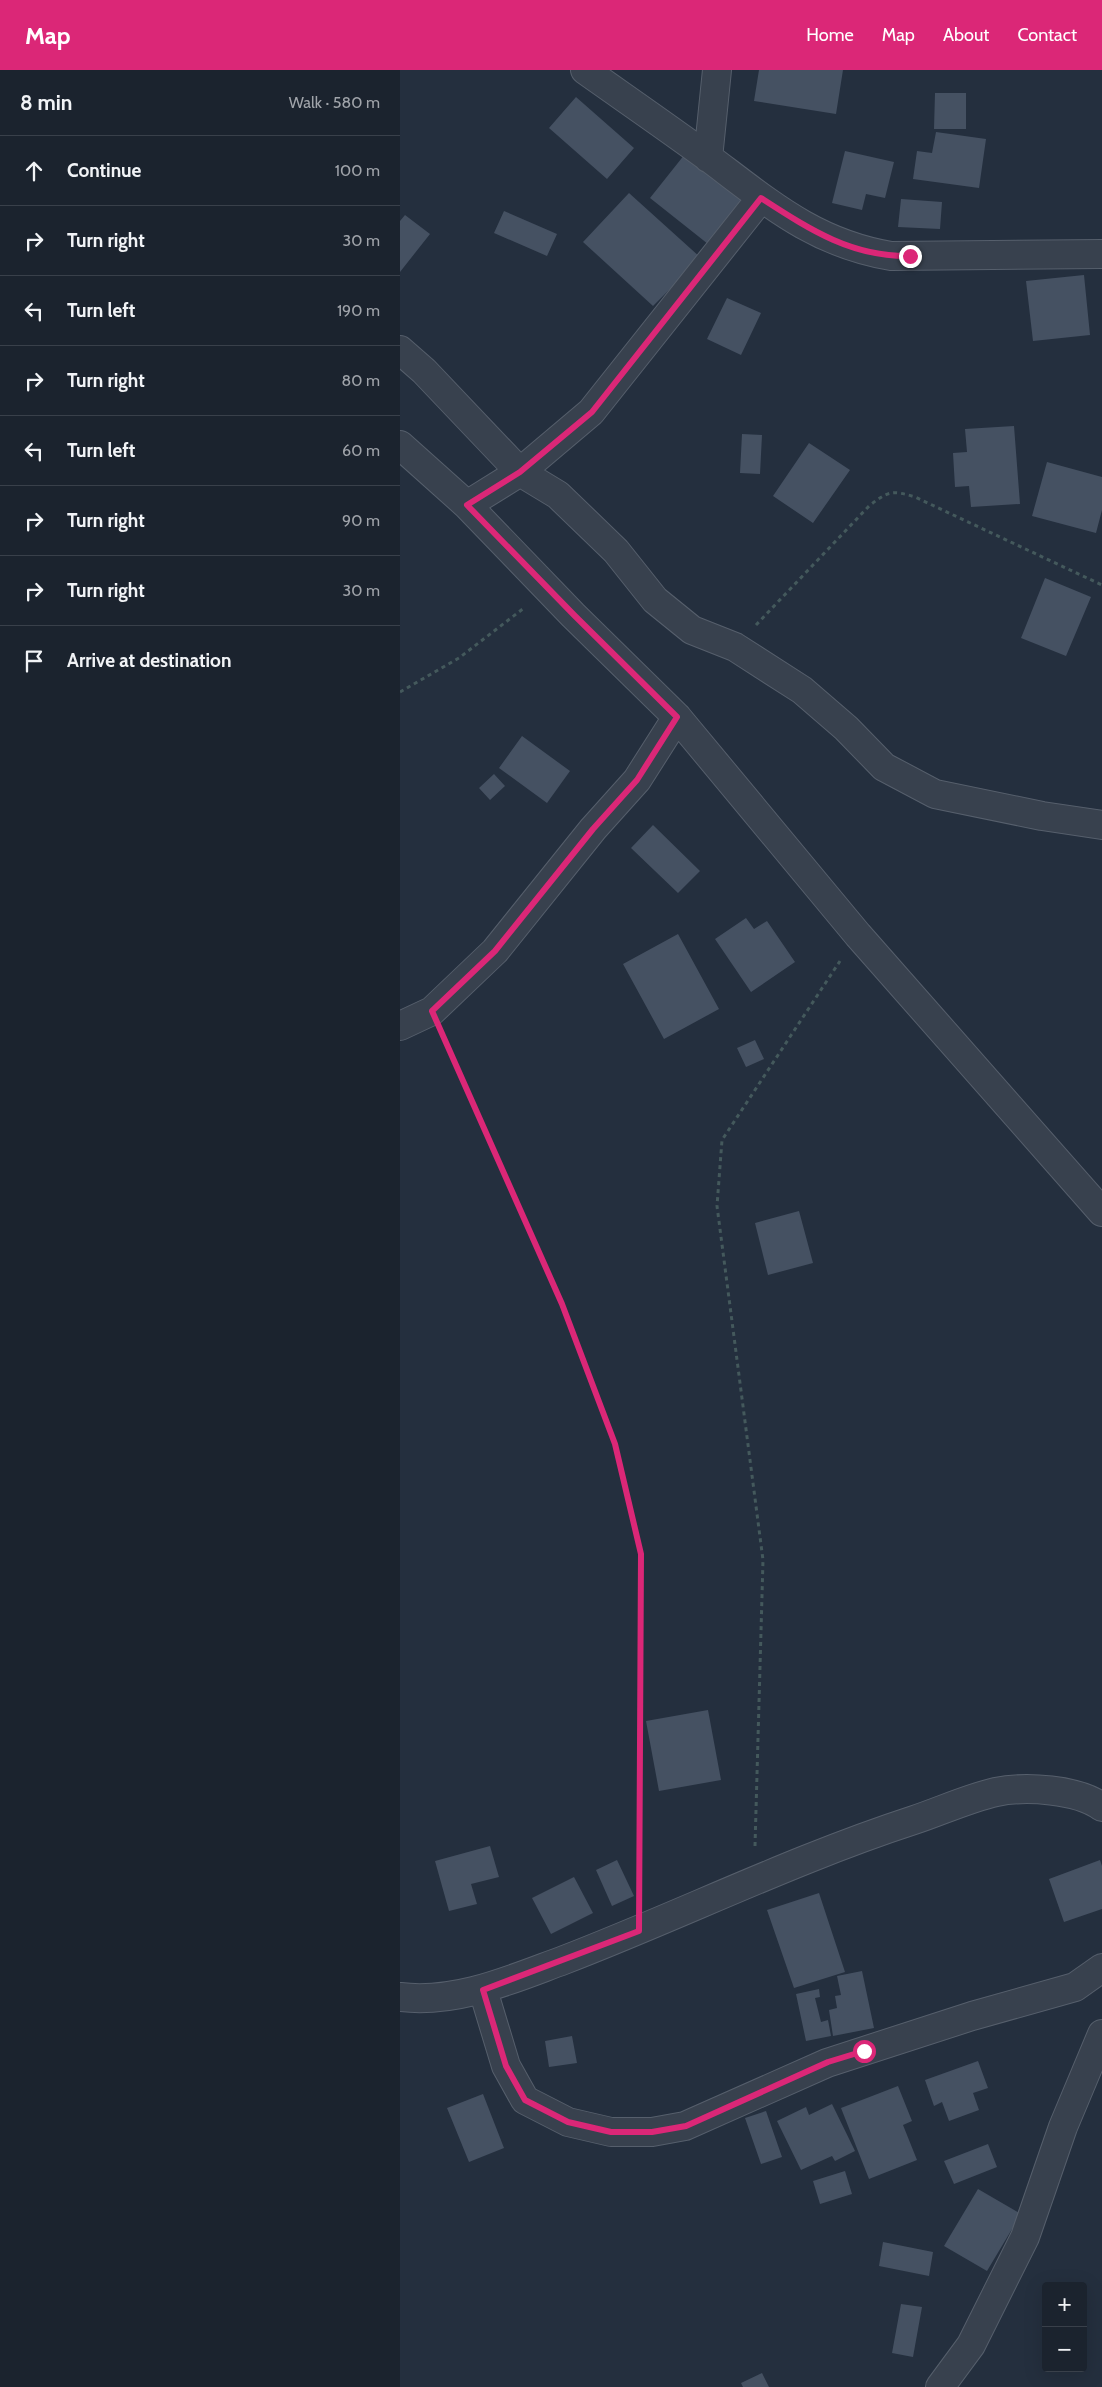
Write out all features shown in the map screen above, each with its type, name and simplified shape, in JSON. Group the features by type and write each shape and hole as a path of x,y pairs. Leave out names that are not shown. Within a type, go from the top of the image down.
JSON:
{"street":[{"path":"585,70 761,198 818,234 862,251 891,256 1102,254"},
{"path":"708,158 717,70"},
{"path":"467,505 520,472 592,412 761,198"},
{"path":"400,350 424,371 520,472 558,496 616,551 655,600 692,630 735,647 802,690 846,728 884,767 935,794 1042,816 1102,825"},
{"path":"400,444 467,505 549,590 677,717 858,935 1102,1212"},
{"path":"400,1026 432,1011 495,951 593,829 637,780 677,717"},
{"path":"400,1997 416,1999 483,1990 639,1931 754,1880 886,1829 997,1792 1055,1790 1093,1800 1102,1806"},
{"path":"483,1990 506,2066 525,2100 568,2122 611,2132 652,2132 686,2126 828,2062 972,2016 1076,1987 1102,1968"},
{"path":"940,2387 971,2345 1025,2237 1063,2127 1102,2034"}],"path":[{"path":"735,647 870,505 886,493 898,492 915,497 1102,585"},
{"path":"400,692 459,658 549,590"},
{"path":"754,1880 763,1560 717,1206 722,1140 858,935"},
{"path":"432,1011 562,1304 615,1444 641,1554 639,1931"}],"building":[{"path":"759,70 843,70 836,114 754,101"},
{"path":"935,93 966,93 966,129 934,129"},
{"path":"576,97 634,148 607,179 549,128"},
{"path":"936,132 986,139 979,188 913,179 917,151 932,153"},
{"path":"845,151 894,162 885,198 866,194 862,210 832,203"},
{"path":"685,154 743,199 708,244 650,198"},
{"path":"629,193 701,258 653,306 583,242"},
{"path":"901,199 942,202 940,229 898,227"},
{"path":"504,211 557,234 547,256 494,233"},
{"path":"405,215 430,234 400,272 400,221"},
{"path":"1084,275 1090,335 1033,341 1026,281"},
{"path":"727,298 761,313 741,355 707,339"},
{"path":"1014,426 1020,504 971,507 969,486 955,487 953,453 967,452 965,429"},
{"path":"742,434 762,435 760,474 740,473"},
{"path":"809,443 850,470 813,523 773,496"},
{"path":"1047,462 1102,477 1102,510 1096,533 1032,516"},
{"path":"1045,578 1091,597 1066,656 1021,638"},
{"path":"522,736 570,771 547,803 499,768"},
{"path":"494,774 505,786 490,800 479,788"},
{"path":"653,825 700,871 678,893 631,848"},
{"path":"746,918 754,929 767,921 795,962 751,992 715,939"},
{"path":"678,934 719,1009 664,1039 623,964"},
{"path":"755,1040 764,1059 746,1067 737,1048"},
{"path":"799,1211 813,1263 768,1275 755,1223"},
{"path":"708,1710 721,1780 659,1791 646,1721"},
{"path":"490,1846 499,1877 471,1884 477,1904 449,1911 435,1861"},
{"path":"617,1860 634,1896 612,1906 596,1870"},
{"path":"1100,1860 1102,1866 1102,1909 1064,1922 1049,1879"},
{"path":"574,1877 593,1913 551,1934 532,1898"},
{"path":"819,1893 845,1972 794,1988 767,1910"},
{"path":"862,1971 874,2028 833,2036 829,2010 837,2008 835,1996 841,1995 837,1976"},
{"path":"819,1989 820,1997 815,1998 821,2022 828,2020 831,2036 806,2041 796,1994"},
{"path":"572,2036 577,2063 549,2067 545,2041"},
{"path":"978,2061 988,2088 973,2093 979,2110 949,2121 942,2102 934,2106 925,2080"},
{"path":"898,2086 912,2121 903,2125 917,2160 869,2179 841,2108"},
{"path":"483,2094 504,2148 469,2162 447,2108"},
{"path":"832,2104 855,2151 835,2161 832,2156 801,2170 777,2121 806,2107 809,2115"},
{"path":"766,2111 782,2157 761,2164 745,2118"},
{"path":"988,2144 997,2167 954,2184 944,2161"},
{"path":"845,2171 852,2194 820,2204 813,2181"},
{"path":"978,2189 1021,2214 987,2271 944,2246"},
{"path":"883,2242 933,2252 929,2276 879,2266"},
{"path":"901,2304 922,2307 913,2357 892,2353"},
{"path":"762,2373 769,2387 743,2387 741,2383"}],"route":[{"path":"864,2051 828,2062 686,2126 652,2132 611,2132 568,2122 525,2100 506,2066 483,1990 639,1931 641,1554 615,1444 562,1304 432,1011 495,951 593,829 637,780 677,717 467,505 520,472 592,412 761,198 818,234 862,251 891,256 910,256"}]}
